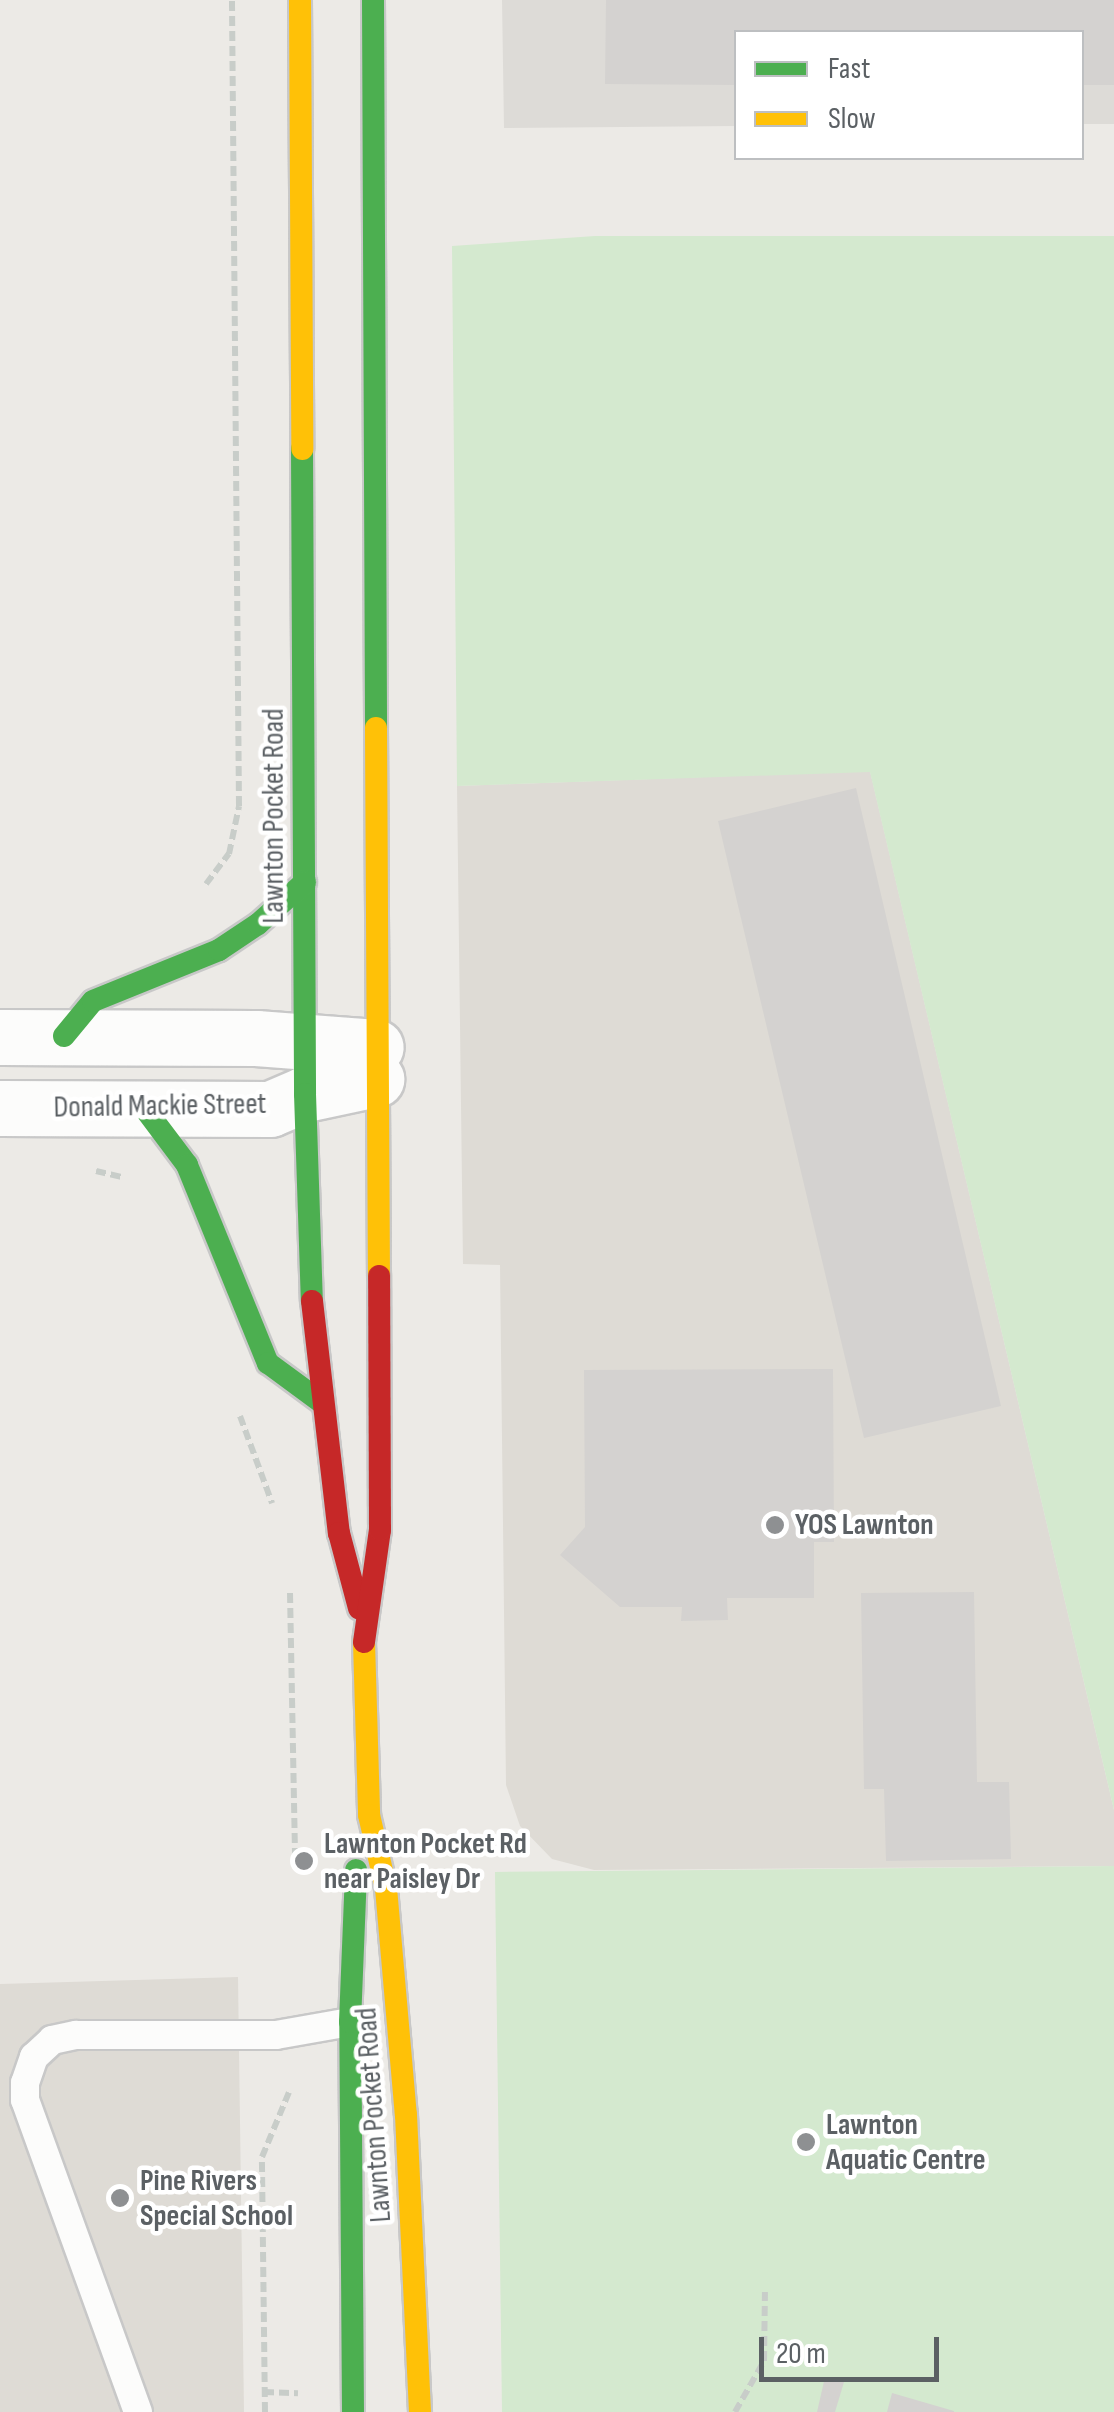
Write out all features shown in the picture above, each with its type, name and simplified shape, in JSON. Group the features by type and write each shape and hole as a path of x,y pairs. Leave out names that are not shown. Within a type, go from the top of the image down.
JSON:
{"main road":[{"name":"Lawnton Pocket Road","path":"300,0 305,1068 313,1329 339,1534 364,1626"},
{"name":"Lawnton Pocket Road","path":"373,0 380,1530 364,1626 369,1815 386,1888 406,2115 420,2412"},
{"path":"64,1036 93,1001 218,950 258,924 304,882"},
{"path":"144,1110 187,1165 268,1364 322,1402"},
{"name":"Lawnton Pocket Road","path":"353,2412 352,1888 369,1815"}],"street":[{"name":"Donald Mackie Street","path":"0,1036 64,1036 305,1068 376,1063"},
{"name":"Donald Mackie Street","path":"0,1108 270,1108 305,1068"}],"lane":[{"path":"138,2412 30,2117 25,2100 29,2068 40,2048 65,2036 292,2034 350,2022"}],"path":[{"path":"198,890 230,854 239,806 232,0"},
{"path":"94,1171 129,1180"},
{"path":"238,1411 276,1514"},
{"path":"290,1585 295,1866"},
{"path":"265,2412 262,2157 291,2084 292,2034"},
{"path":"735,2412 764,2361 765,2292"}],"shaded area":[{"path":"502,0 1114,0 1114,124 1084,124 1084,30 734,30 734,126 504,128"},
{"name":"YOS Lawnton","path":"870,771 1114,1810 1114,1866 594,1870 552,1859 520,1826 506,1785 500,1265 463,1264 457,786"},
{"name":"Pine Rivers Special School","path":"238,1977 244,2412 0,2412 0,1984"}],"green space":[{"path":"595,236 1114,236 1114,1810 870,772 457,786 452,246"},
{"name":"Lawnton Aquatic Centre","path":"1114,1866 1114,2412 502,2412 495,1872"}],"building":[{"path":"606,0 1114,0 1114,85 1084,85 1084,30 734,30 734,85 605,84"},
{"path":"856,788 1001,1406 864,1438 718,821"},
{"path":"833,1369 834,1542 814,1542 814,1598 727,1598 728,1620 681,1621 682,1607 620,1607 560,1555 585,1527 584,1370"},
{"path":"974,1592 977,1782 1009,1782 1011,1859 886,1861 884,1789 864,1789 861,1593"},
{"path":"825,2377 844,2382 835,2412 817,2412"},
{"path":"892,2393 954,2411 954,2412 887,2412"}],"traffic: fast":[{"path":"373,0 376,728"},
{"path":"302,449 305,1094 312,1301"},
{"path":"64,1036 93,1001 219,950 258,924 305,882"},
{"path":"145,1109 187,1165 268,1363 321,1402"},
{"path":"353,2412 350,2022 356,1870"}],"traffic: slow":[{"path":"300,0 302,449"},
{"path":"376,728 379,1276"},
{"path":"364,1642 369,1815 386,1888 406,2115 420,2412"}],"traffic: jam":[{"path":"364,1642 380,1530 379,1276"},
{"path":"312,1301 339,1533 359,1608"}],"place":[{"name":"YOS Lawnton","path":"775,1525"},
{"name":"Lawnton Pocket Rd near Paisley Dr","path":"304,1861"},
{"name":"Lawnton Aquatic Centre","path":"806,2142"},
{"name":"Pine Rivers Special School","path":"120,2198"}]}
